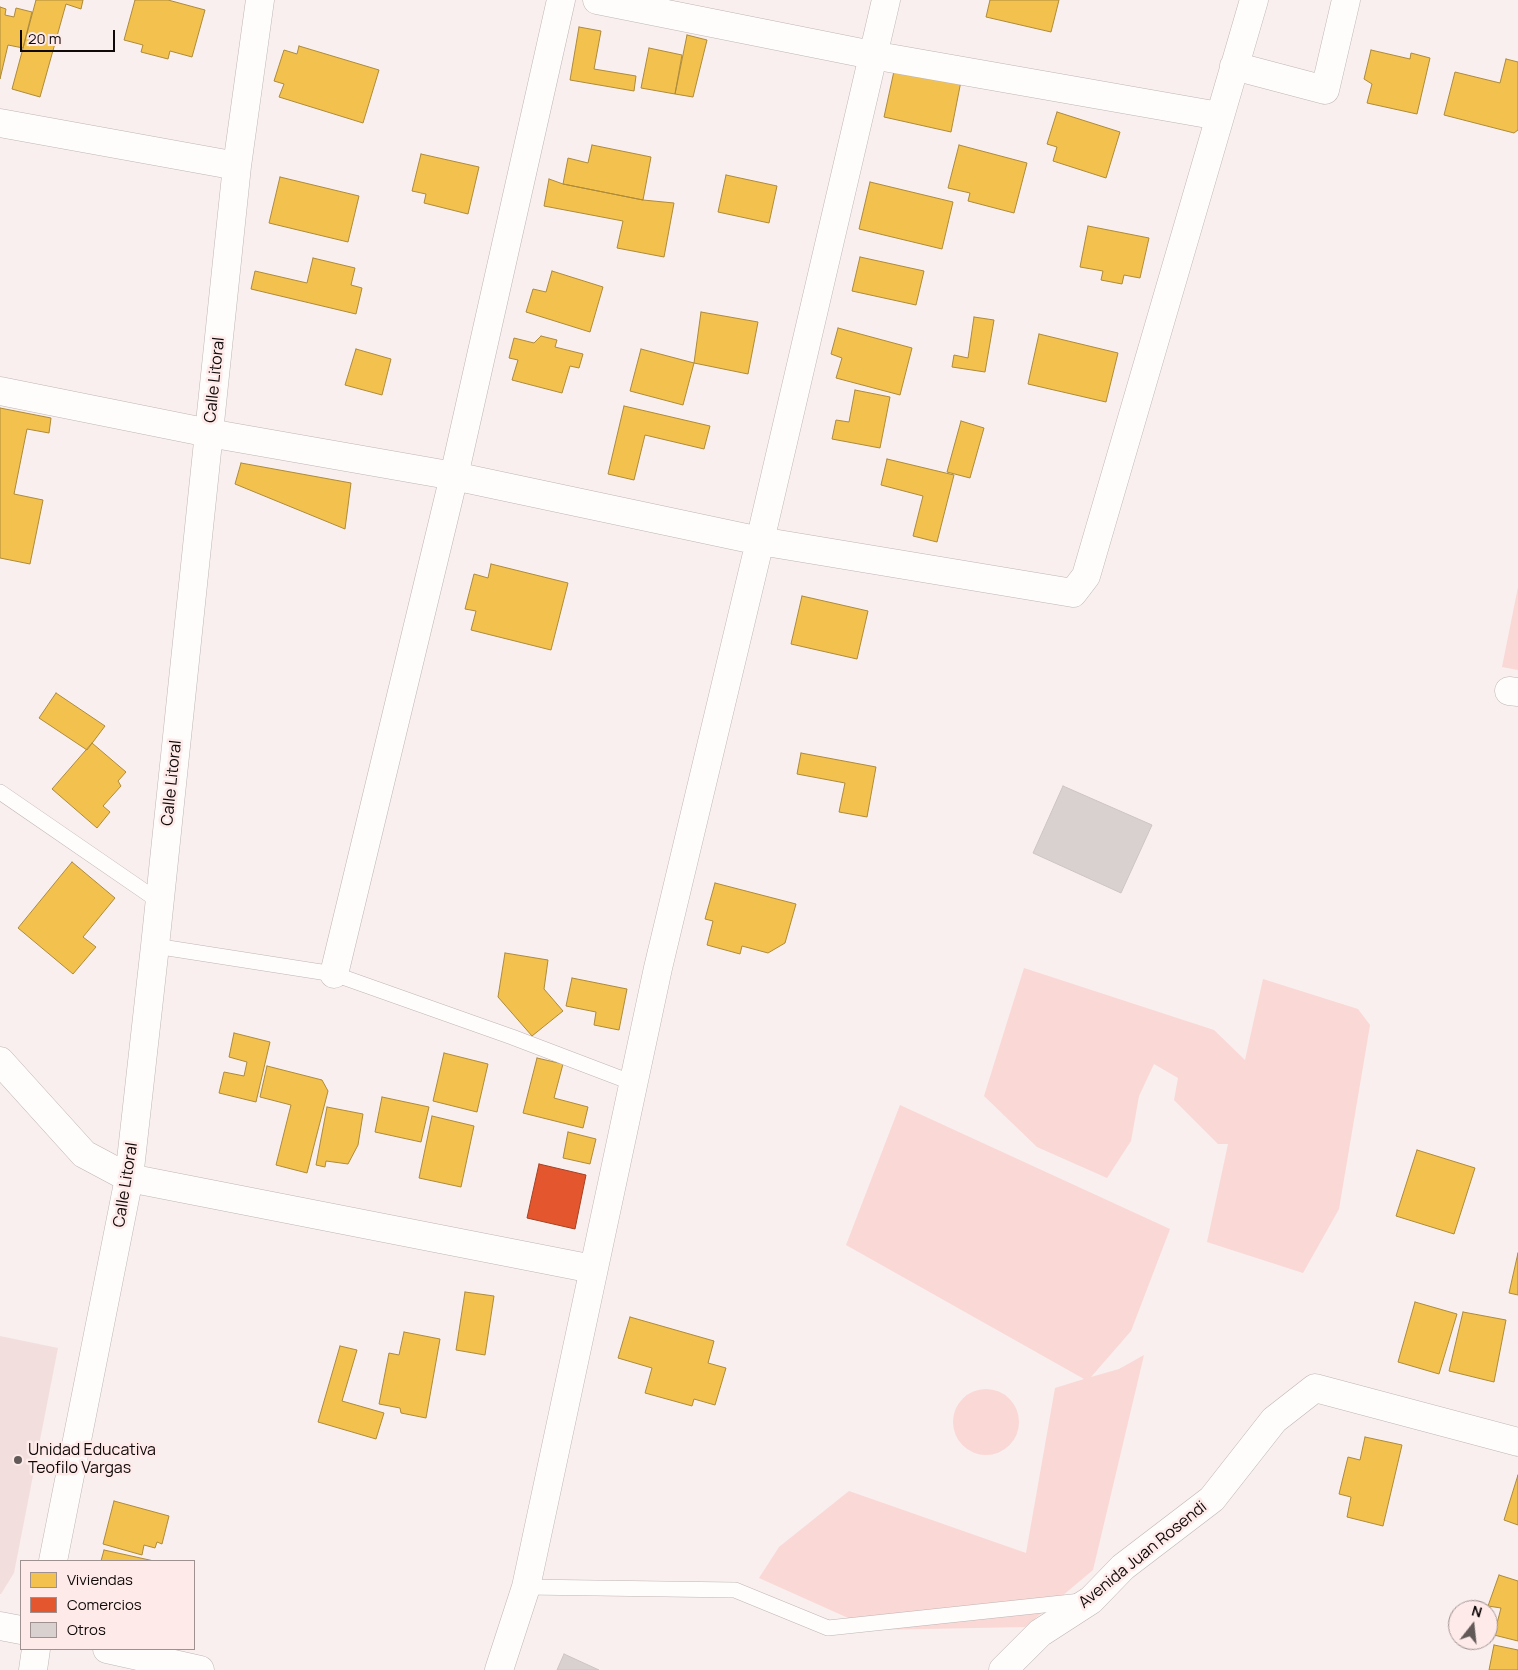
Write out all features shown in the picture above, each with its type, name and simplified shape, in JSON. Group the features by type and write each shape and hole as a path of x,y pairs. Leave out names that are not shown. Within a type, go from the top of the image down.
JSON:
{"street":[{"name":"Calle Litoral","path":"53,1560 129,1178 160,902 237,166 260,0"},
{"path":"334,974 454,476 561,0"},
{"path":"598,0 872,55 1219,116"},
{"path":"499,1670 526,1587 660,958 760,541 886,0"},
{"path":"0,391 209,433 454,476 760,541 1073,593 1086,576 1254,0"},
{"path":"1234,66 1325,90 1346,0"},
{"path":"0,123 237,166"},
{"path":"0,1061 84,1154 129,1178 593,1270"},
{"name":"Avenida Juan Rosendi","path":"1003,1670 1040,1633 1090,1600 1122,1567 1212,1499 1274,1420 1315,1388 1518,1442"},
{"path":"0,1626 20,1630"},
{"path":"33,1670 36,1650"},
{"path":"111,1650 200,1670"}],"lane":[{"path":"0,792 160,902"},
{"path":"155,946 334,974 512,1036 633,1083"},
{"path":"526,1587 735,1590 828,1628 1090,1600"}],"shaded area":[{"path":"1518,587 1518,670 1502,667"},
{"path":"1024,968 1214,1030 1245,1060 1263,979 1358,1009 1370,1025 1339,1209 1303,1273 1207,1242 1228,1144 1218,1144 1174,1100 1178,1078 1154,1064 1139,1096 1131,1141 1107,1178 1037,1147 984,1096"},
{"path":"900,1105 1170,1229 1131,1331 1091,1377 1119,1369 1144,1355 1093,1570 1025,1627 875,1630 759,1578 779,1547 849,1491 1026,1553 1055,1388 1084,1379 846,1245"},
{"name":"Unidad Educativa Teofilo Vargas","path":"0,1336 58,1348 14,1573 1,1594 0,1594"},
{"path":"979,1389 993,1389 1005,1394 1014,1403 1019,1415 1017,1435 1010,1446 993,1455 979,1455 967,1450 958,1441 953,1429 953,1415 958,1403 967,1394"}],"building: Viviendas":[{"path":"36,0 83,0 81,9 66,4 40,97 12,89"},
{"path":"135,0 168,0 205,10 192,57 170,51 168,59 141,52 143,45 124,40"},
{"path":"990,0 1059,0 1051,32 986,17"},
{"path":"0,7 6,9 5,15 14,17 16,8 32,12 23,48 8,45 0,79"},
{"path":"579,27 601,31 594,69 636,76 634,91 570,80"},
{"path":"687,35 707,40 693,97 675,94"},
{"path":"299,46 379,70 363,123 279,97 284,84 274,81 284,50 297,54"},
{"path":"649,48 682,55 675,94 641,88"},
{"path":"1371,50 1410,59 1411,53 1430,58 1417,114 1367,103 1372,84 1364,79"},
{"path":"1506,59 1518,62 1518,130 1514,133 1444,115 1455,72 1500,83"},
{"path":"896,62 962,76 951,132 884,117"},
{"path":"1057,112 1120,132 1106,178 1053,161 1057,147 1047,144"},
{"path":"592,145 651,157 643,200 563,184 568,158 588,163"},
{"path":"959,145 1027,163 1014,213 968,201 970,193 948,188"},
{"path":"421,154 479,167 468,214 424,203 426,194 412,191"},
{"path":"726,175 777,186 769,223 718,212"},
{"path":"280,177 359,196 348,242 269,223"},
{"path":"549,179 563,184 643,200 674,203 664,257 617,248 623,221 544,206"},
{"path":"870,182 953,202 942,249 859,229"},
{"path":"1088,226 1149,238 1140,278 1124,275 1122,284 1101,280 1103,271 1080,267"},
{"path":"860,257 924,271 916,305 852,291"},
{"path":"313,258 355,268 351,285 362,288 356,314 251,289 255,271 307,283"},
{"path":"552,271 603,287 590,332 526,312 533,289 546,292"},
{"path":"701,312 758,322 748,374 694,363"},
{"path":"974,317 994,320 985,372 952,367 954,355 968,358"},
{"path":"838,328 912,348 900,395 836,378 842,358 831,354"},
{"path":"1039,334 1118,353 1106,402 1028,384"},
{"path":"541,336 557,340 555,347 583,354 579,368 570,366 562,393 512,380 518,360 509,358 514,338 534,343"},
{"path":"356,349 391,359 382,395 345,385"},
{"path":"641,349 694,363 683,405 630,391"},
{"path":"855,390 890,397 880,448 832,439 836,420 849,422"},
{"path":"624,406 710,426 704,449 645,435 634,480 608,474"},
{"path":"0,408 51,418 49,433 27,429 14,494 43,500 30,564 0,558"},
{"path":"961,421 984,428 970,478 947,472"},
{"path":"887,459 954,475 937,542 913,536 923,496 881,485"},
{"path":"241,463 351,483 345,529 235,484"},
{"path":"491,564 568,583 551,650 471,630 476,611 465,609 474,574 488,578"},
{"path":"802,596 868,611 857,659 791,644"},
{"path":"56,693 105,726 87,750 39,718"},
{"path":"92,743 126,772 118,781 121,786 103,806 110,812 97,828 52,789"},
{"path":"801,753 876,767 867,817 839,812 845,783 797,774"},
{"path":"72,862 115,898 83,937 96,947 73,974 18,928"},
{"path":"715,883 796,904 785,943 768,953 742,946 740,954 707,945 713,921 705,919"},
{"path":"505,953 548,960 544,989 563,1011 532,1036 498,997"},
{"path":"572,978 627,989 619,1030 594,1025 596,1012 566,1006"},
{"path":"234,1033 270,1042 256,1102 219,1093 224,1072 244,1076 247,1062 229,1057"},
{"path":"444,1053 488,1064 477,1112 433,1101"},
{"path":"537,1058 563,1064 554,1098 588,1107 583,1128 523,1113"},
{"path":"267,1066 322,1080 328,1091 307,1173 276,1165 291,1105 260,1097"},
{"path":"382,1097 429,1107 421,1142 375,1132"},
{"path":"327,1107 363,1114 358,1145 348,1164 326,1161 325,1167 316,1165"},
{"path":"432,1116 474,1126 461,1187 419,1178"},
{"path":"568,1132 596,1139 590,1164 563,1158"},
{"path":"1417,1150 1475,1168 1454,1234 1396,1216"},
{"path":"1518,1253 1518,1295 1509,1293"},
{"path":"465,1292 494,1296 485,1355 456,1350"},
{"path":"1415,1302 1457,1314 1439,1374 1398,1362"},
{"path":"1463,1312 1506,1320 1494,1382 1449,1371"},
{"path":"630,1317 714,1341 708,1363 726,1368 715,1405 694,1399 692,1406 645,1393 652,1368 618,1358"},
{"path":"404,1332 440,1339 426,1418 401,1413 400,1408 379,1404 389,1353 399,1355"},
{"path":"340,1346 357,1350 342,1401 384,1413 376,1439 318,1422"},
{"path":"1365,1437 1402,1445 1383,1526 1347,1517 1351,1497 1339,1494 1348,1457 1360,1460"},
{"path":"1518,1475 1518,1525 1504,1520"},
{"path":"114,1501 169,1516 162,1544 157,1542 155,1548 144,1545 142,1555 103,1544"},
{"path":"104,1550 149,1560 101,1560"},
{"path":"1499,1575 1518,1581 1518,1641 1498,1636 1498,1620 1501,1608 1498,1608 1498,1600 1490,1600"},
{"path":"1498,1646 1518,1650 1518,1670 1489,1670 1493,1650 1498,1650"}],"building: Comercios":[{"path":"539,1164 586,1175 575,1229 527,1218"}],"building: Otros":[{"path":"1063,786 1152,825 1121,893 1033,853"},
{"path":"564,1654 599,1670 557,1670"}],"place":[{"name":"Unidad Educativa Teofilo Vargas","path":"18,1460"}]}
